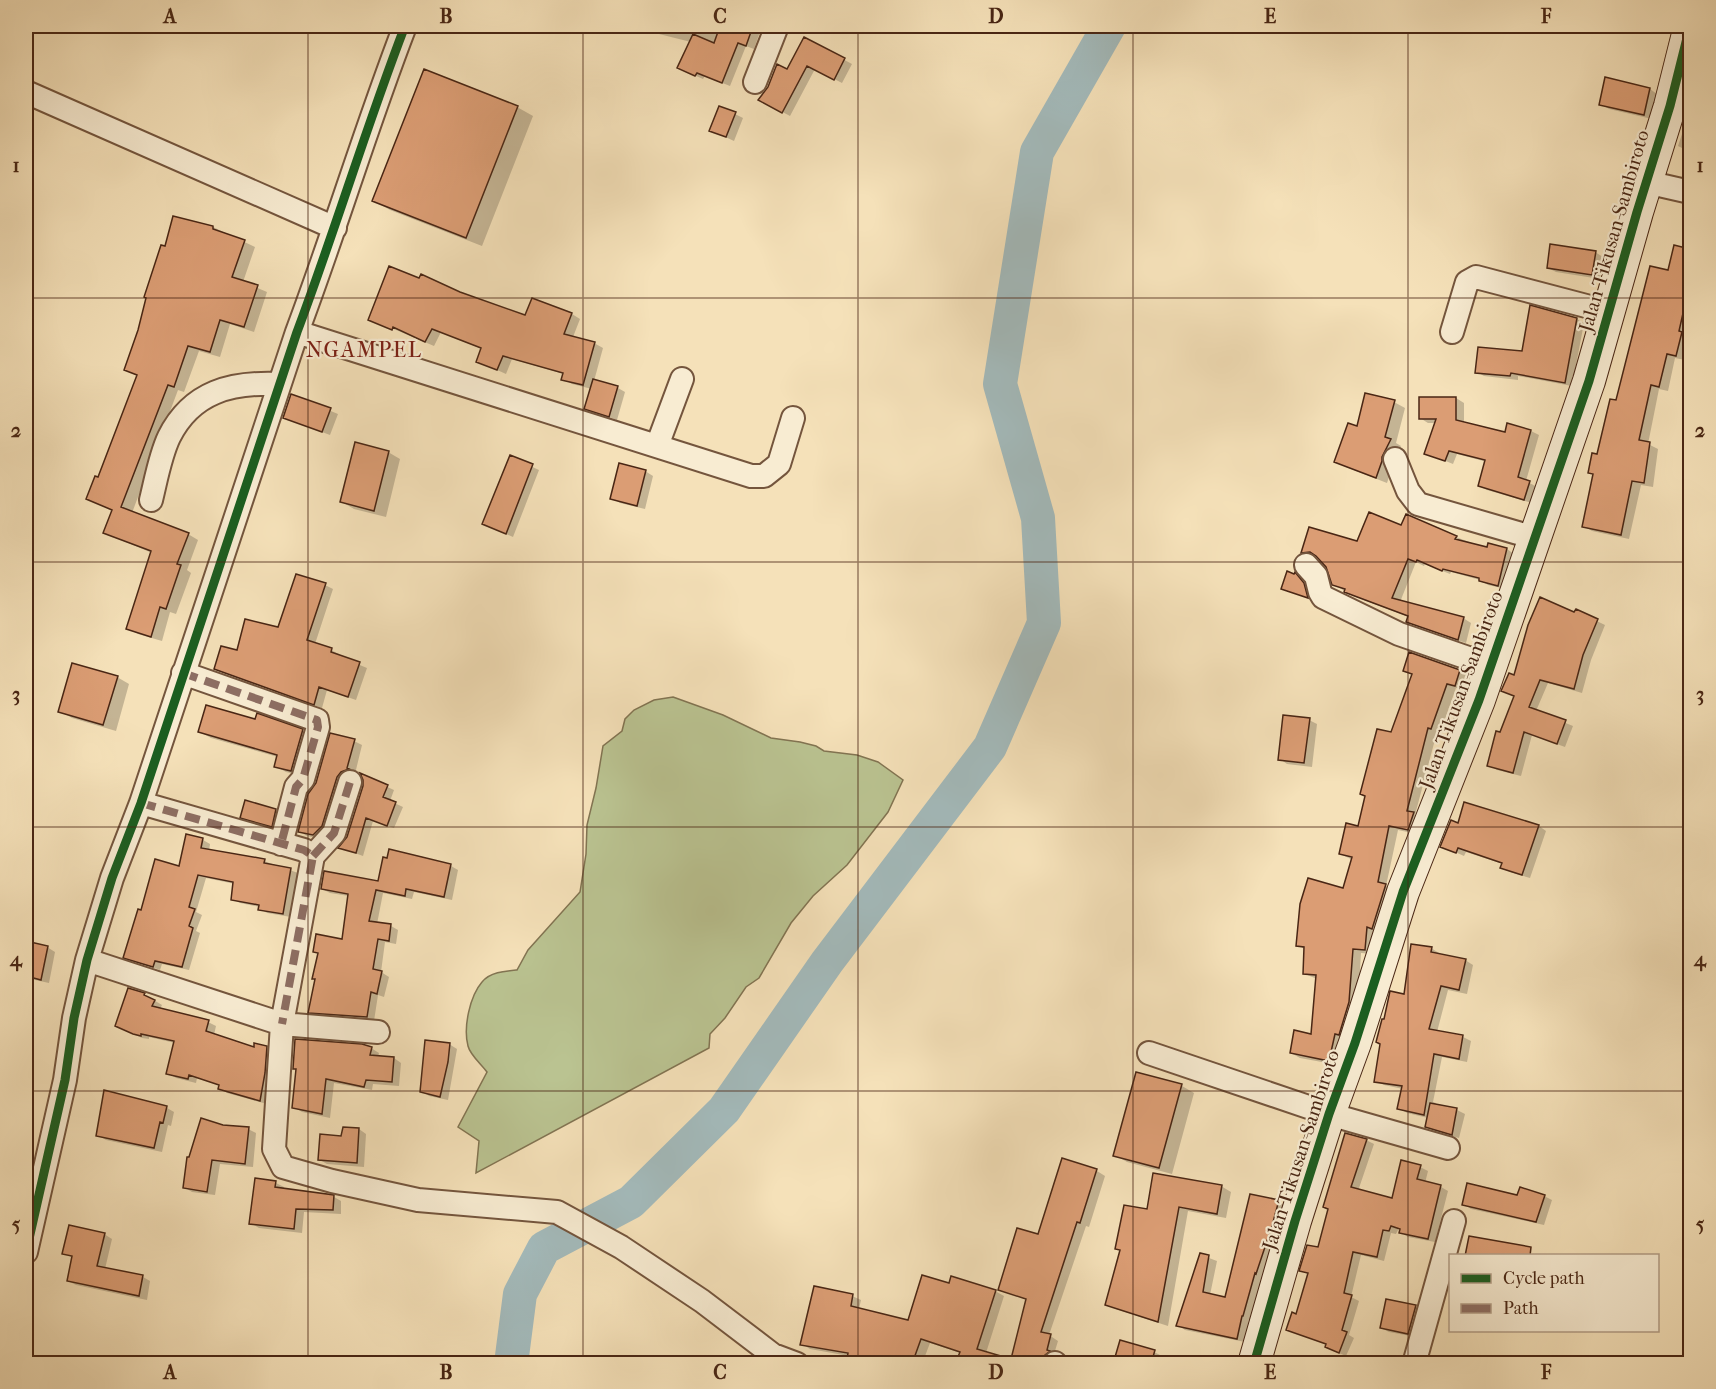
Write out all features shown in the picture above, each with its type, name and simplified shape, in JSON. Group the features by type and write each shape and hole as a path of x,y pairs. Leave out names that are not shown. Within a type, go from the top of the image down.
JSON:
{"street":[{"path":"26,1252 65,1080 74,1018 87,960 112,878 141,802 279,384 384,79 405,26"},
{"path":"755,82 777,26"},
{"name":"Jalan Tikusan-Sambiroto","path":"1254,1364 1295,1221 1403,891 1491,666 1589,381 1670,106 1690,26"},
{"path":"26,92 334,228"},
{"path":"1646,182 1690,192"},
{"path":"1452,333 1467,282 1476,277 1609,312"},
{"path":"297,332 751,476 764,476 778,464 793,418"},
{"path":"657,446 682,379"},
{"path":"151,500 168,439 192,406 213,392 239,384 279,384"},
{"path":"1395,459 1408,491 1418,504 1535,538"},
{"path":"1306,565 1316,576 1323,597 1399,634 1491,666"},
{"path":"183,673 317,720 318,727 303,779 296,787 281,844"},
{"path":"350,782 334,833 313,856 282,1024 274,1149 283,1167 332,1181 418,1200 557,1212 621,1247 702,1301 773,1355 797,1364"},
{"path":"141,802 304,850 313,856"},
{"path":"87,960 282,1024 378,1032"},
{"path":"1149,1053 1329,1114 1448,1148"},
{"path":"1414,1364 1454,1221"}],"green space":[{"path":"673,697 723,715 771,738 800,742 816,746 824,751 857,755 878,762 903,780 888,812 847,865 813,896 791,923 759,978 746,987 725,1018 710,1034 709,1048 476,1173 479,1141 458,1127 487,1072 468,1046 467,1021 474,995 489,976 517,970 528,950 580,892 586,854 587,825 603,746 622,731 625,719 634,710 654,700"}],"building":[{"path":"720,26 753,26 746,46 738,43 722,83 697,73 695,76 677,68 693,34 714,43"},
{"path":"804,37 845,58 834,80 807,66 782,113 758,100 768,87 777,64 787,69"},
{"path":"424,69 518,106 466,238 372,201"},
{"path":"1605,77 1650,88 1644,115 1599,105"},
{"path":"719,106 736,112 726,137 709,131"},
{"path":"173,216 213,226 213,229 245,240 232,277 258,285 244,327 220,320 210,352 188,346 174,387 168,385 121,507 189,533 177,564 181,565 166,609 160,607 151,637 126,629 151,551 103,533 112,510 86,499 95,476 98,477 137,375 124,370 138,330 146,298 144,297 161,245 165,246"},
{"path":"1550,244 1596,251 1592,275 1547,268"},
{"path":"1674,245 1690,249 1690,301 1686,300 1676,356 1667,354 1659,387 1651,385 1639,440 1650,442 1644,483 1632,481 1621,535 1582,527 1593,474 1588,473 1592,453 1597,454 1610,399 1616,400 1650,266 1668,270"},
{"path":"389,266 419,278 421,274 460,292 525,315 532,298 572,313 564,334 595,342 583,385 561,380 563,373 503,356 497,370 476,362 481,348 432,329 425,342 393,327 392,330 368,320"},
{"path":"1530,305 1577,318 1565,383 1511,373 1510,376 1475,373 1478,347 1522,351"},
{"path":"593,379 618,386 609,417 584,409"},
{"path":"1365,393 1395,400 1385,437 1391,439 1382,457 1376,478 1334,462 1348,423 1357,426"},
{"path":"291,394 331,408 322,432 283,418"},
{"path":"1419,397 1456,397 1456,420 1505,432 1507,423 1531,430 1518,477 1530,481 1524,500 1478,486 1485,460 1449,451 1445,461 1424,454 1436,419 1419,419"},
{"path":"355,442 389,451 374,511 340,502"},
{"path":"510,455 533,464 506,534 482,524"},
{"path":"619,463 646,470 637,506 610,499"},
{"path":"1369,512 1401,525 1406,514 1457,536 1455,539 1487,547 1488,543 1507,548 1498,586 1479,581 1479,578 1443,569 1442,571 1417,560 1416,562 1408,559 1392,598 1464,617 1458,640 1406,622 1408,616 1344,592 1345,589 1332,585 1326,567 1316,556 1310,552 1301,553 1309,527 1357,541"},
{"path":"1287,571 1294,574 1295,572 1304,583 1308,598 1281,589"},
{"path":"296,574 326,583 307,640 332,648 331,652 360,662 348,697 319,687 314,705 214,669 221,646 237,650 245,619 278,627"},
{"path":"1540,597 1574,612 1576,609 1598,619 1583,655 1574,689 1540,680 1529,707 1566,720 1557,744 1524,732 1513,773 1487,766 1496,731 1500,732 1514,696 1501,691 1509,673 1514,675 1528,625"},
{"path":"1409,652 1460,670 1455,686 1447,684 1431,729 1428,728 1407,811 1414,812 1408,830 1389,826 1378,882 1386,884 1372,929 1367,927 1365,950 1353,949 1349,1002 1339,1035 1335,1034 1329,1061 1290,1053 1294,1030 1311,1034 1316,975 1303,974 1304,947 1296,946 1300,904 1308,878 1343,888 1352,857 1339,854 1346,823 1358,826 1365,796 1360,794 1377,729 1391,732 1412,674 1403,671"},
{"path":"72,663 118,676 103,725 58,712"},
{"path":"206,705 255,719 257,713 303,729 291,771 274,767 277,755 198,732"},
{"path":"1283,715 1310,718 1304,763 1278,760"},
{"path":"330,733 355,739 347,768 349,769 341,772 337,777 322,826 313,835 298,832 308,794 316,783"},
{"path":"360,773 388,785 383,797 396,802 387,826 366,818 356,853 338,848 347,837 363,786"},
{"path":"245,800 276,809 272,827 240,818"},
{"path":"1464,802 1539,825 1522,875 1500,868 1502,863 1458,848 1456,853 1440,847 1451,820 1458,823"},
{"path":"186,834 203,838 201,848 265,859 264,863 291,868 283,914 258,910 259,905 231,900 233,882 198,875 189,907 195,909 189,926 193,928 182,967 155,961 153,967 123,958 138,909 141,910 155,859 179,866"},
{"path":"389,849 451,864 444,897 406,889 405,896 376,890 369,921 391,924 389,941 378,939 373,969 382,971 377,994 371,992 367,1017 308,1013 318,953 313,952 316,934 342,939 348,894 321,889 324,871 378,881 383,857 387,858"},
{"path":"26,941 48,946 41,980 26,976"},
{"path":"1411,944 1432,947 1431,952 1466,959 1459,990 1441,986 1429,1029 1463,1035 1459,1059 1434,1054 1424,1115 1397,1109 1402,1086 1374,1082 1380,1044 1376,1042 1382,1019 1384,1019 1390,991 1404,994"},
{"path":"128,988 145,993 144,995 155,1000 152,1006 209,1020 206,1031 254,1047 254,1043 267,1046 260,1101 218,1089 219,1085 189,1075 188,1079 166,1074 174,1041 133,1034 115,1026"},
{"path":"295,1039 362,1044 372,1047 370,1055 394,1057 392,1082 366,1080 364,1087 326,1079 322,1114 292,1108 296,1069 293,1069"},
{"path":"425,1040 450,1043 440,1097 420,1092"},
{"path":"1136,1072 1182,1084 1159,1168 1113,1156"},
{"path":"104,1090 167,1106 163,1123 160,1122 154,1148 96,1136"},
{"path":"1430,1103 1457,1108 1452,1135 1425,1127"},
{"path":"201,1118 223,1125 249,1127 245,1164 212,1160 207,1192 183,1188 187,1157 189,1157"},
{"path":"343,1127 359,1128 357,1163 318,1160 320,1134 341,1136"},
{"path":"1345,1133 1367,1139 1351,1187 1392,1198 1401,1160 1421,1165 1417,1179 1441,1185 1428,1239 1399,1233 1400,1229 1391,1226 1389,1231 1383,1230 1377,1257 1353,1252 1344,1293 1352,1295 1342,1330 1347,1332 1339,1353 1325,1347 1326,1344 1286,1330 1292,1312 1296,1314 1308,1273 1299,1271 1307,1245 1318,1247 1328,1209 1323,1207"},
{"path":"1062,1158 1097,1169 1041,1332 1051,1334 1047,1350 1050,1351 1044,1356 1041,1364 955,1364 960,1352 921,1339 912,1364 846,1364 848,1353 800,1345 814,1286 853,1294 851,1306 908,1320 922,1275 949,1283 951,1276 996,1290 977,1349 1011,1359 1026,1299 998,1290 1017,1228 1038,1234"},
{"path":"1153,1173 1222,1185 1217,1214 1179,1207 1158,1322 1105,1305 1120,1250 1115,1249 1124,1205 1147,1209"},
{"path":"255,1178 276,1181 275,1187 334,1195 333,1210 296,1209 294,1229 249,1224"},
{"path":"1467,1183 1517,1195 1520,1187 1545,1195 1536,1222 1462,1205"},
{"path":"1250,1194 1279,1200 1242,1316 1237,1339 1176,1326 1200,1253 1209,1255 1203,1292 1225,1297"},
{"path":"69,1225 105,1233 97,1266 143,1275 139,1296 67,1281 72,1256 62,1254"},
{"path":"1469,1236 1531,1247 1530,1254 1465,1254"},
{"path":"1386,1299 1416,1305 1408,1334 1380,1328"},
{"path":"1120,1340 1155,1350 1151,1364 1113,1364"}],"waterway":[{"path":"511,1364 520,1294 544,1248 631,1202 724,1110 827,962 990,747 1044,623 1038,518 1000,384 1037,152 1109,26"}],"marked path":[{"path":"183,673 317,720 318,727 303,779 296,787 281,844"},
{"path":"313,856 334,833 350,782"},
{"path":"141,803 304,850 313,856 282,1024"}],"cycle path":[{"path":"26,1252 65,1080 74,1018 87,960 112,878 141,803 297,332 405,26"},
{"path":"1254,1364 1295,1221 1403,892 1479,700 1589,381 1670,106 1690,26"}],"district":[{"name":"NGAMPEL","path":"364,350"}]}
